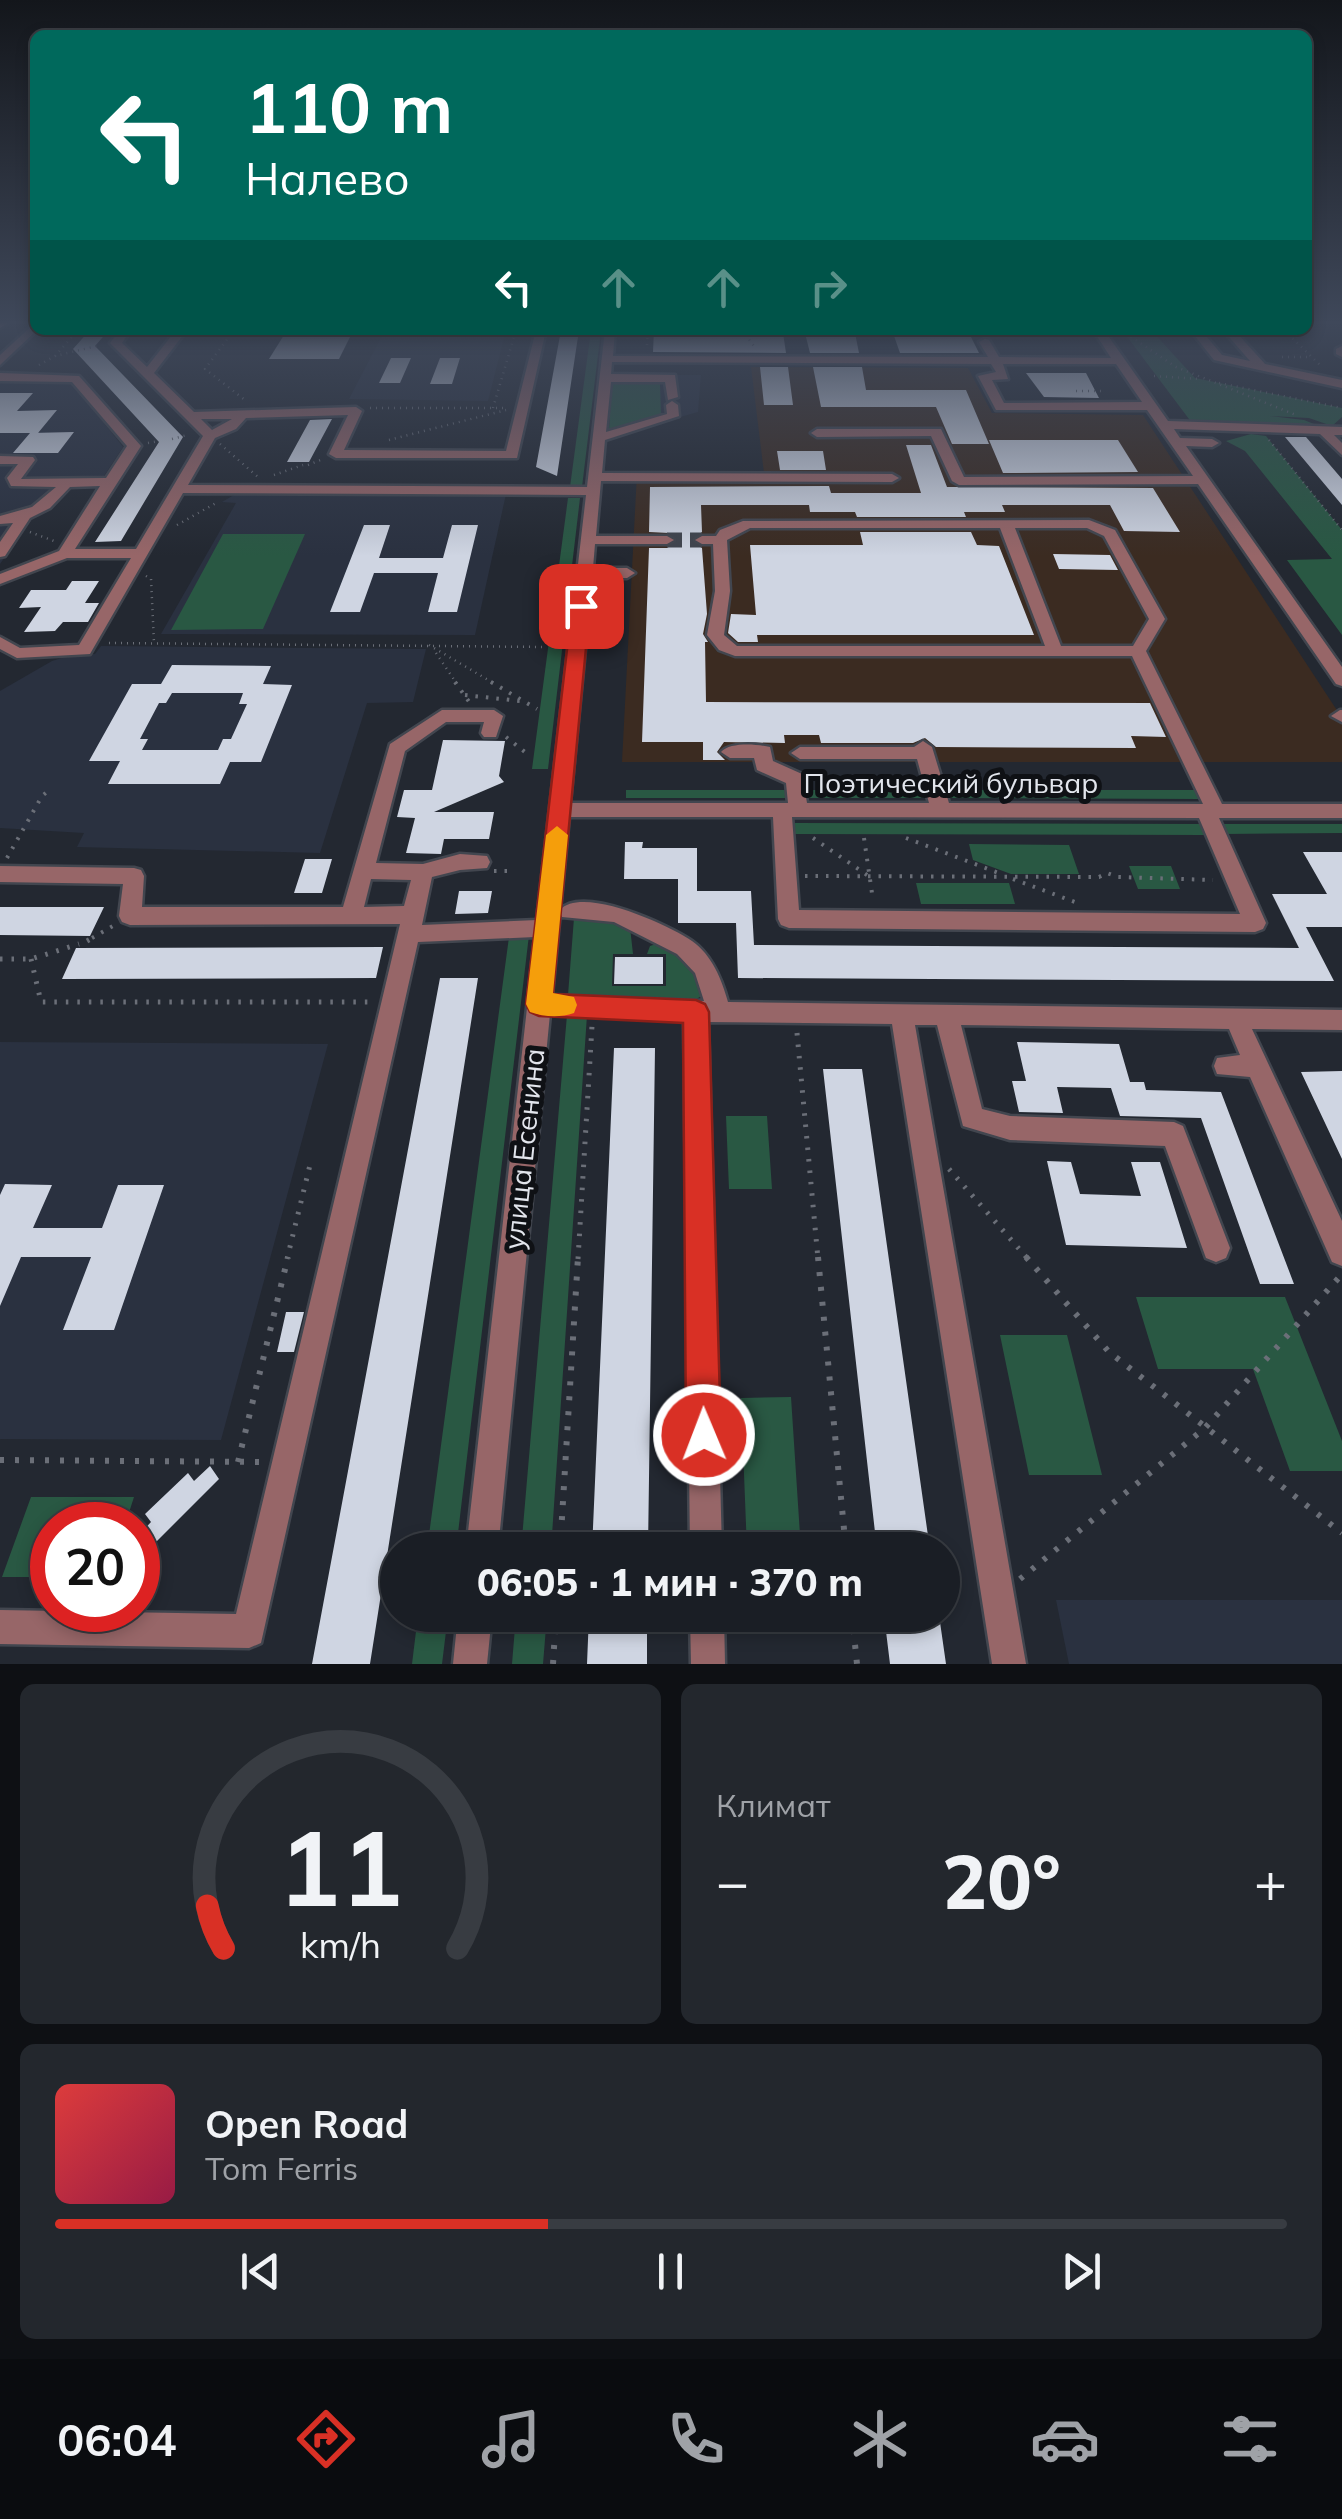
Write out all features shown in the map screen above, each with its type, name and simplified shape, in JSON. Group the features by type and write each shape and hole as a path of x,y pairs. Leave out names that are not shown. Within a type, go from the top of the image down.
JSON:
{"street":[{"path":"66,550 134,446 94,401"},
{"path":"177,401 210,435"},
{"path":"193,416 244,407 356,412 336,454 512,454 524,401"},
{"name":"улица Есенина","path":"484,1532 602,401"},
{"path":"598,438 672,416 672,401"},
{"path":"997,401 1000,406 1151,406"},
{"path":"1106,401 1109,406"},
{"path":"1147,401 1342,680"},
{"path":"0,642 17,652 84,650 210,435 232,426 244,407"},
{"path":"1164,425 1342,431"},
{"path":"1323,430 1342,451"},
{"path":"817,433 936,432 960,481 1202,480"},
{"path":"1176,442 1212,443"},
{"path":"0,460 28,460 14,478 16,483 110,482"},
{"path":"180,489 892,478"},
{"path":"0,553 20,523 48,506 66,483"},
{"path":"0,520 20,523"},
{"path":"748,524 1089,524 1110,534 1157,619 1138,652 735,651 723,647 716,639 716,614 722,603 711,540 748,524"},
{"path":"1006,524 1055,651"},
{"path":"588,540 667,540"},
{"path":"0,578 66,550 143,548"},
{"path":"584,574 627,573"},
{"path":"941,810 924,750 830,750 799,744 802,765 795,779 790,810 785,876 789,919 1255,923 1211,811 1138,652"},
{"path":"352,915 397,748 442,716 486,725"},
{"path":"730,752 763,752 764,765 795,779"},
{"name":"Поэтический бульвар","path":"560,810 1342,811"},
{"path":"364,870 423,872 460,862 480,862"},
{"path":"0,1626 249,1632 423,872"},
{"path":"0,873 134,876 130,916 352,915 411,924 547,928"},
{"path":"570,911 617,914 685,948 704,968 706,1532"},
{"path":"539,1004 706,1012 1342,1020"},
{"path":"902,1014 1009,1664"},
{"path":"946,1014 972,1118 1010,1128 1174,1134 1216,1248"},
{"path":"1235,1016 1342,1252"},
{"path":"1226,1066 1258,1066"},
{"path":"470,1664 473,1632"},
{"path":"707,1632 708,1664"}],"path":[{"path":"237,401 244,407"},
{"path":"493,408 495,401"},
{"path":"1260,401 1307,419"},
{"path":"1307,401 1342,408"},
{"path":"356,412 372,407 515,408 389,440"},
{"path":"1274,428 1266,436 1342,530"},
{"path":"210,435 262,480"},
{"path":"143,548 240,490"},
{"path":"20,523 66,550"},
{"path":"130,569 151,578 154,643"},
{"path":"88,642 544,647"},
{"path":"429,645 486,725 530,756"},
{"path":"435,651 536,708"},
{"path":"465,695 525,702"},
{"path":"0,873 42,796 52,788"},
{"path":"813,838 870,877"},
{"path":"864,838 876,920"},
{"path":"906,838 1076,902"},
{"path":"785,876 1099,877 1107,873 1118,877 1236,880"},
{"path":"87,941 130,916"},
{"path":"0,958 31,958 78,944"},
{"path":"31,958 41,1002 394,1002"},
{"path":"561,1532 594,1006"},
{"path":"795,1013 844,1532"},
{"path":"923,1139 1109,1352 1342,1533"},
{"path":"238,1462 310,1166"},
{"path":"998,1598 1206,1428 1342,1274"},
{"path":"0,1460 289,1462"},
{"path":"553,1664 555,1632"},
{"path":"854,1632 857,1664"}],"shaded area":[{"path":"0,401 86,401 123,447 98,485 69,486 57,501 32,519 0,564"},
{"path":"659,401 699,401 698,412 662,422 658,418"},
{"path":"755,401 985,401 992,413 1143,415 1342,718 1342,762 622,762 637,473 764,473"},
{"path":"506,494 475,635 161,634 236,503 222,502 234,495"},
{"path":"101,646 426,649 413,702 367,703 320,853 77,847 84,833 0,828 0,691 52,661 95,654"},
{"path":"0,1042 328,1044 221,1440 0,1439"},
{"path":"1056,1600 1342,1600 1342,1664 1069,1664"}],"green space":[{"path":"582,401 592,401 582,487 570,487"},
{"path":"611,401 661,401 661,414 609,429"},
{"path":"1175,401 1306,401 1342,408 1342,417 1332,426 1309,418 1270,416 1319,426 1309,429 1192,423"},
{"path":"1251,434 1266,436 1342,530 1342,635 1287,560 1332,559 1245,451 1226,441"},
{"path":"568,498 580,498 548,769 532,769"},
{"path":"223,534 305,534 263,629 171,630"},
{"path":"626,790 788,790 789,798 626,798"},
{"path":"806,790 929,790 931,798 804,798"},
{"path":"945,790 1198,790 1202,799 948,798"},
{"path":"792,823 1201,824 1207,835 793,834"},
{"path":"1218,824 1342,824 1342,833 1223,834"},
{"path":"969,844 1069,845 1079,874 1011,874 973,860"},
{"path":"1129,866 1171,866 1180,889 1138,889"},
{"path":"916,883 1009,883 1015,904 921,904"},
{"path":"574,918 616,919 630,927 633,954 613,954 612,986 666,986 666,954 647,954 650,946 659,943 689,958 702,996 692,1001 568,995"},
{"path":"529,935 458,1532 429,1532 509,937"},
{"path":"567,1015 587,1015 552,1532 523,1532"},
{"path":"726,1116 767,1116 772,1189 729,1189"},
{"path":"1136,1297 1285,1297 1342,1441 1342,1471 1290,1471 1253,1369 1158,1369"},
{"path":"1000,1335 1067,1335 1102,1475 1029,1475"},
{"path":"791,1397 800,1532 746,1532 741,1398"},
{"path":"31,1497 134,1497 132,1502 30,1502 30,1577 2,1577"},
{"path":"416,1632 446,1632 442,1664 412,1664"},
{"path":"515,1632 546,1632 543,1664 512,1664"}],"building":[{"path":"0,401 26,401 17,411 57,410 38,433 74,432 58,453 13,453 30,433 0,433"},
{"path":"121,401 148,401 183,437 121,541 95,542 159,442"},
{"path":"548,401 568,401 557,476 536,467"},
{"path":"764,401 792,401 793,405 764,405"},
{"path":"820,401 971,401 989,444 952,444 936,407 821,407"},
{"path":"332,419 309,462 287,462 310,420"},
{"path":"1285,437 1306,437 1342,479 1342,505"},
{"path":"989,440 1118,440 1138,472 1003,473"},
{"path":"906,445 931,445 947,487 1153,488 1180,532 1124,531 1110,505 1002,505 1005,512 964,512 966,517 857,517 855,512 810,512 809,505 701,505 702,532 691,541 702,548 707,614 703,634 708,642 706,702 1150,703 1166,737 1131,736 1136,748 936,747 925,738 913,743 821,743 819,735 784,735 785,743 724,742 717,752 725,760 703,760 703,742 642,742 649,548 667,548 678,541 669,533 649,532 650,487 829,486 831,493 921,493"},
{"path":"777,451 823,451 826,470 780,470"},
{"path":"364,525 390,525 379,558 443,558 452,525 478,525 457,612 428,612 438,573 374,573 360,612 330,612"},
{"path":"860,532 971,532 977,545 999,546 1034,635 757,635 758,642 738,642 728,633 731,614 756,615 750,545 863,545"},
{"path":"1053,554 1110,555 1118,570 1059,569"},
{"path":"72,581 99,581 85,603 99,603 88,622 63,622 55,631 24,632 41,607 19,608 31,590 66,590"},
{"path":"172,665 271,666 263,684 292,685 261,762 230,762 220,784 108,784 120,761 89,761 132,684 161,684","holes":["172,693 243,693 239,704 247,704 231,739 223,739 218,750 142,750 148,739 140,739 159,703 166,703"]},
{"path":"443,740 505,741 499,776 504,782 434,812 494,812 489,839 444,839 441,854 406,853 415,818 397,817 404,790 432,790"},
{"path":"625,842 643,842 642,848 697,848 697,891 751,891 754,945 1299,948 1272,894 1327,894 1303,852 1342,852 1342,927 1306,927 1334,981 738,978 736,923 678,923 678,879 624,879"},
{"path":"305,859 332,859 322,893 294,893"},
{"path":"459,891 492,891 488,913 455,914"},
{"path":"0,907 104,907 90,936 0,935"},
{"path":"383,947 376,978 62,979 76,948"},
{"path":"615,957 663,957 663,984 614,984"},
{"path":"440,978 478,978 391,1532 380,1532 380,1600 370,1664 312,1664"},
{"path":"1017,1042 1119,1044 1130,1082 1144,1082 1146,1090 1221,1092 1294,1284 1260,1284 1201,1118 1120,1116 1111,1088 1057,1087 1063,1113 1019,1112 1012,1081 1026,1081"},
{"path":"614,1048 655,1048 648,1532 593,1532"},
{"path":"823,1069 862,1069 927,1532 875,1532"},
{"path":"1342,1071 1342,1159 1301,1072"},
{"path":"1047,1161 1071,1162 1080,1194 1141,1196 1131,1162 1160,1162 1187,1248 1066,1245"},
{"path":"5,1184 52,1185 33,1228 102,1228 118,1185 164,1185 114,1330 63,1330 91,1257 21,1257 0,1306 0,1195"},
{"path":"286,1312 304,1312 294,1352 277,1352"},
{"path":"210,1466 219,1479 160,1538 158,1502 188,1473 194,1481"},
{"path":"588,1632 647,1632 647,1664 587,1664"},
{"path":"886,1632 941,1632 946,1664 890,1664"}],"tunnel":[{"path":"667,540 702,540"}],"slow traffic":[{"path":"557,835 539,1004 564,1005"}],"route":[{"path":"581,606 539,1004 696,1012 704,1435"}]}
